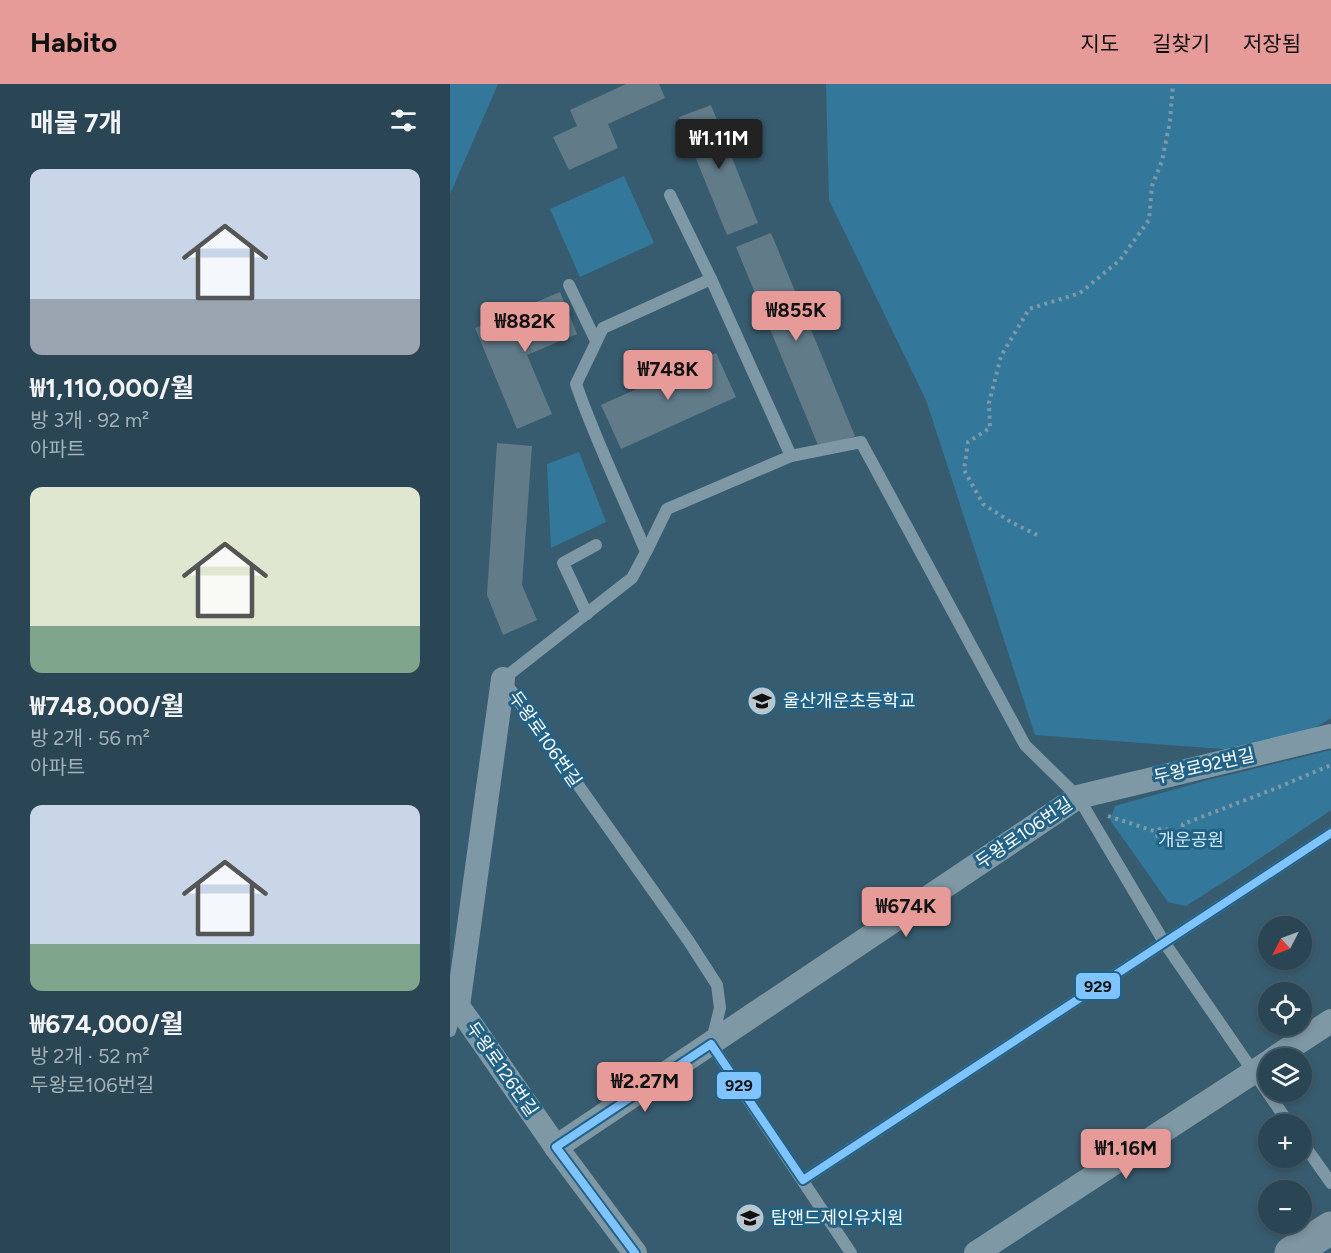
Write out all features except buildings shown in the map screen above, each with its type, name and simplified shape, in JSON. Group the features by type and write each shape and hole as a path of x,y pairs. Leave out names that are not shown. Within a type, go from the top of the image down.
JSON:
{"main road":[{"path":"1291,1253 1331,1228"}],"street":[{"name":"두왕로126번길","path":"503,680 458,1006 556,1147 635,1253"},
{"name":"두왕로92번길","path":"1081,802 1331,736"},
{"name":"두왕로106번길","path":"556,1147 1081,802"},
{"path":"1290,1048 1331,1021"},
{"path":"976,1253 1258,1069"}],"lane":[{"path":"670,195 711,279 791,456"},
{"path":"646,552 591,427 576,384 603,328 711,279"},
{"path":"569,285 597,342"},
{"path":"503,680 632,578 668,509 791,456 861,442 1025,745 1081,802"},
{"path":"587,614 563,563 596,545"},
{"name":"두왕로106번길","path":"503,680 681,930 717,985 720,1008 711,1044"},
{"name":"두왕로106번길","path":"1081,802 1164,942 1258,1063"},
{"path":"803,1180 1331,832"},
{"path":"450,1031 458,1006"},
{"path":"711,1044 851,1253"},
{"path":"1312,1156 1331,1184"}],"path":[{"path":"1038,535 1011,522 983,504 964,470 968,442 990,428 990,403 1001,356 1029,309 1080,293 1120,260 1149,220 1152,186 1162,161 1170,121 1173,84"},
{"path":"1157,832 1161,840 1169,837 1180,838 1183,824 1331,765"},
{"path":"1081,802 1157,832"},
{"path":"1157,832 1166,828 1170,833 1169,837"}],"green space":[{"path":"450,84 498,84 450,194"},
{"path":"826,84 1331,84 1331,718 1275,753 1035,735 926,400 829,200"},
{"path":"624,176 654,243 580,277 550,209"},
{"path":"579,452 606,522 551,548 547,464"},
{"name":"개운공원","path":"1331,750 1331,810 1186,906 1168,902 1110,820 1115,806 1208,780"}],"transit line":[{"name":"929","path":"635,1253 556,1147 711,1044 803,1180 1331,833"}],"place":[{"name":"울산개운초등학교","path":"762,701"},
{"name":"탐앤드제인유치원","path":"750,1218"}]}
